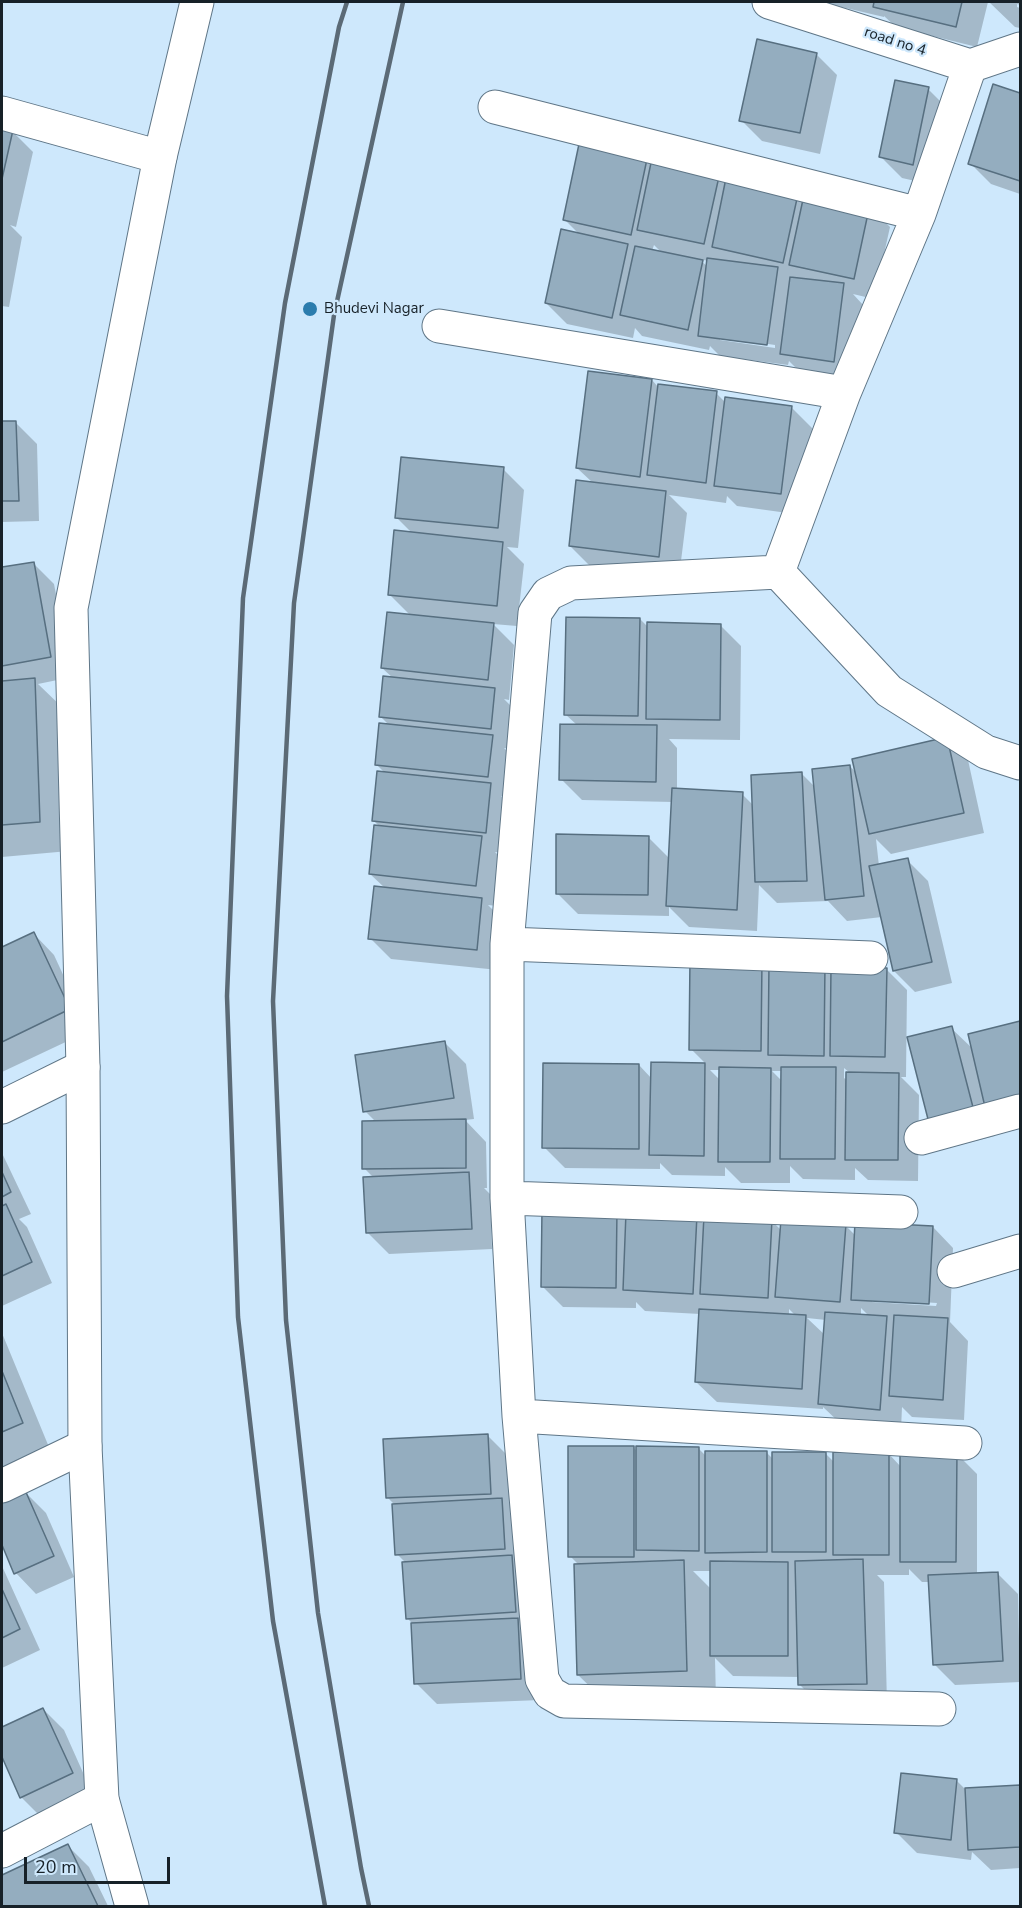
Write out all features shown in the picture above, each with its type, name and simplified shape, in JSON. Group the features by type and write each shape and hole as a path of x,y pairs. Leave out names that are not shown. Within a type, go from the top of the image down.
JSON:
{"street":[{"path":"132,1906 102,1799 85,1446 83,1067 70,608 160,157 197,2"},
{"name":"road no 4","path":"769,2 969,66"},
{"path":"778,572 844,393 919,214 969,66 1020,49"},
{"path":"495,107 919,214"},
{"path":"2,113 160,157"},
{"path":"439,326 844,393"},
{"path":"778,572 889,691 986,752 1020,763"},
{"path":"778,572 571,583 548,594 535,613 507,944 507,1198 519,1416 542,1679 550,1693 564,1701 939,1709"},
{"path":"507,944 871,958"},
{"path":"2,1107 83,1067"},
{"path":"921,1138 1020,1111"},
{"path":"507,1198 901,1212"},
{"path":"954,1271 1020,1251"},
{"path":"519,1416 965,1443"},
{"path":"2,1486 85,1446"},
{"path":"2,1851 102,1799"}],"building":[{"path":"874,2 962,2 956,27 873,7"},
{"path":"757,39 817,53 800,133 739,121"},
{"path":"895,80 929,87 913,165 879,157"},
{"path":"993,84 1020,93 1020,181 968,164"},
{"path":"2,127 13,130 2,179"},
{"path":"579,144 647,159 631,235 563,220"},
{"path":"652,158 720,172 704,244 637,230"},
{"path":"726,178 798,194 783,263 712,247"},
{"path":"805,190 870,204 854,279 789,265"},
{"path":"561,229 628,244 612,318 545,303"},
{"path":"635,246 703,260 688,330 620,315"},
{"path":"707,258 778,267 767,345 698,336"},
{"path":"790,277 844,283 834,362 780,354"},
{"path":"588,371 652,379 640,477 576,468"},
{"path":"658,384 717,391 706,483 647,475"},
{"path":"725,397 792,406 781,494 714,486"},
{"path":"2,421 16,421 19,501 2,501"},
{"path":"401,457 504,467 498,528 395,518"},
{"path":"576,480 666,491 659,557 569,546"},
{"path":"394,530 503,542 497,606 388,595"},
{"path":"34,562 51,657 2,666 2,567"},
{"path":"387,612 494,623 488,680 381,668"},
{"path":"566,617 640,618 638,716 564,715"},
{"path":"647,622 721,624 720,720 646,719"},
{"path":"383,676 495,688 491,729 379,717"},
{"path":"35,678 40,822 2,825 2,681"},
{"path":"379,723 493,735 488,777 375,765"},
{"path":"560,724 657,725 656,782 559,780"},
{"path":"947,737 964,813 869,834 852,759"},
{"path":"850,765 864,896 825,900 812,769"},
{"path":"377,771 491,783 486,833 372,821"},
{"path":"802,772 807,881 755,882 751,775"},
{"path":"672,788 743,792 737,910 666,906"},
{"path":"374,825 482,836 476,886 369,874"},
{"path":"556,834 649,836 648,895 556,894"},
{"path":"908,858 932,962 893,971 869,866"},
{"path":"374,886 482,898 477,950 368,939"},
{"path":"34,932 70,1009 2,1042 2,947"},
{"path":"690,958 762,960 761,1051 689,1050"},
{"path":"769,963 825,964 824,1056 768,1055"},
{"path":"831,967 887,968 885,1057 830,1056"},
{"path":"1020,1021 1020,1098 985,1107 968,1034"},
{"path":"952,1026 975,1115 930,1127 907,1037"},
{"path":"445,1041 454,1098 363,1112 355,1055"},
{"path":"651,1062 705,1063 704,1156 649,1155"},
{"path":"543,1063 639,1064 639,1149 542,1148"},
{"path":"719,1067 771,1068 770,1162 718,1162"},
{"path":"781,1067 836,1067 835,1159 780,1159"},
{"path":"846,1072 899,1073 898,1160 845,1160"},
{"path":"466,1119 466,1168 362,1169 362,1121"},
{"path":"2,1172 11,1192 2,1197"},
{"path":"469,1172 472,1229 366,1233 363,1177"},
{"path":"6,1204 32,1262 2,1276 2,1206"},
{"path":"542,1209 617,1210 616,1288 541,1287"},
{"path":"626,1212 697,1215 693,1294 623,1290"},
{"path":"704,1215 772,1219 768,1298 700,1294"},
{"path":"781,1219 846,1224 840,1302 775,1297"},
{"path":"855,1222 933,1226 929,1304 851,1300"},
{"path":"699,1309 806,1315 802,1389 695,1382"},
{"path":"825,1312 887,1316 880,1410 818,1404"},
{"path":"894,1315 948,1318 943,1400 889,1396"},
{"path":"2,1371 23,1423 2,1432"},
{"path":"488,1434 491,1494 386,1498 383,1439"},
{"path":"568,1446 634,1446 634,1557 568,1557"},
{"path":"636,1446 699,1447 699,1551 636,1550"},
{"path":"705,1451 767,1451 767,1552 705,1553"},
{"path":"900,1451 957,1451 956,1562 900,1562"},
{"path":"772,1452 826,1452 826,1552 772,1552"},
{"path":"833,1452 889,1453 889,1555 833,1555"},
{"path":"25,1490 54,1556 14,1574 2,1545 2,1501"},
{"path":"502,1498 505,1549 395,1555 392,1504"},
{"path":"512,1555 516,1612 406,1619 402,1562"},
{"path":"863,1559 867,1684 798,1685 795,1561"},
{"path":"684,1560 687,1671 577,1675 574,1564"},
{"path":"710,1561 788,1562 788,1656 710,1656"},
{"path":"998,1572 1003,1661 933,1665 928,1575"},
{"path":"2,1589 20,1629 2,1638"},
{"path":"518,1618 521,1679 414,1684 411,1623"},
{"path":"43,1708 73,1773 20,1798 2,1757 2,1727"},
{"path":"901,1773 957,1779 951,1840 894,1833"},
{"path":"1020,1785 1020,1847 968,1850 965,1788"},
{"path":"68,1844 98,1906 2,1906 2,1875"}],"railway":[{"path":"325,1906 273,1621 238,1317 227,996 243,598 285,303 339,27 347,2"},
{"path":"369,1906 318,1613 286,1320 273,1001 294,603 334,315 403,2"}],"place":[{"name":"Bhudevi Nagar","path":"310,309"}]}
